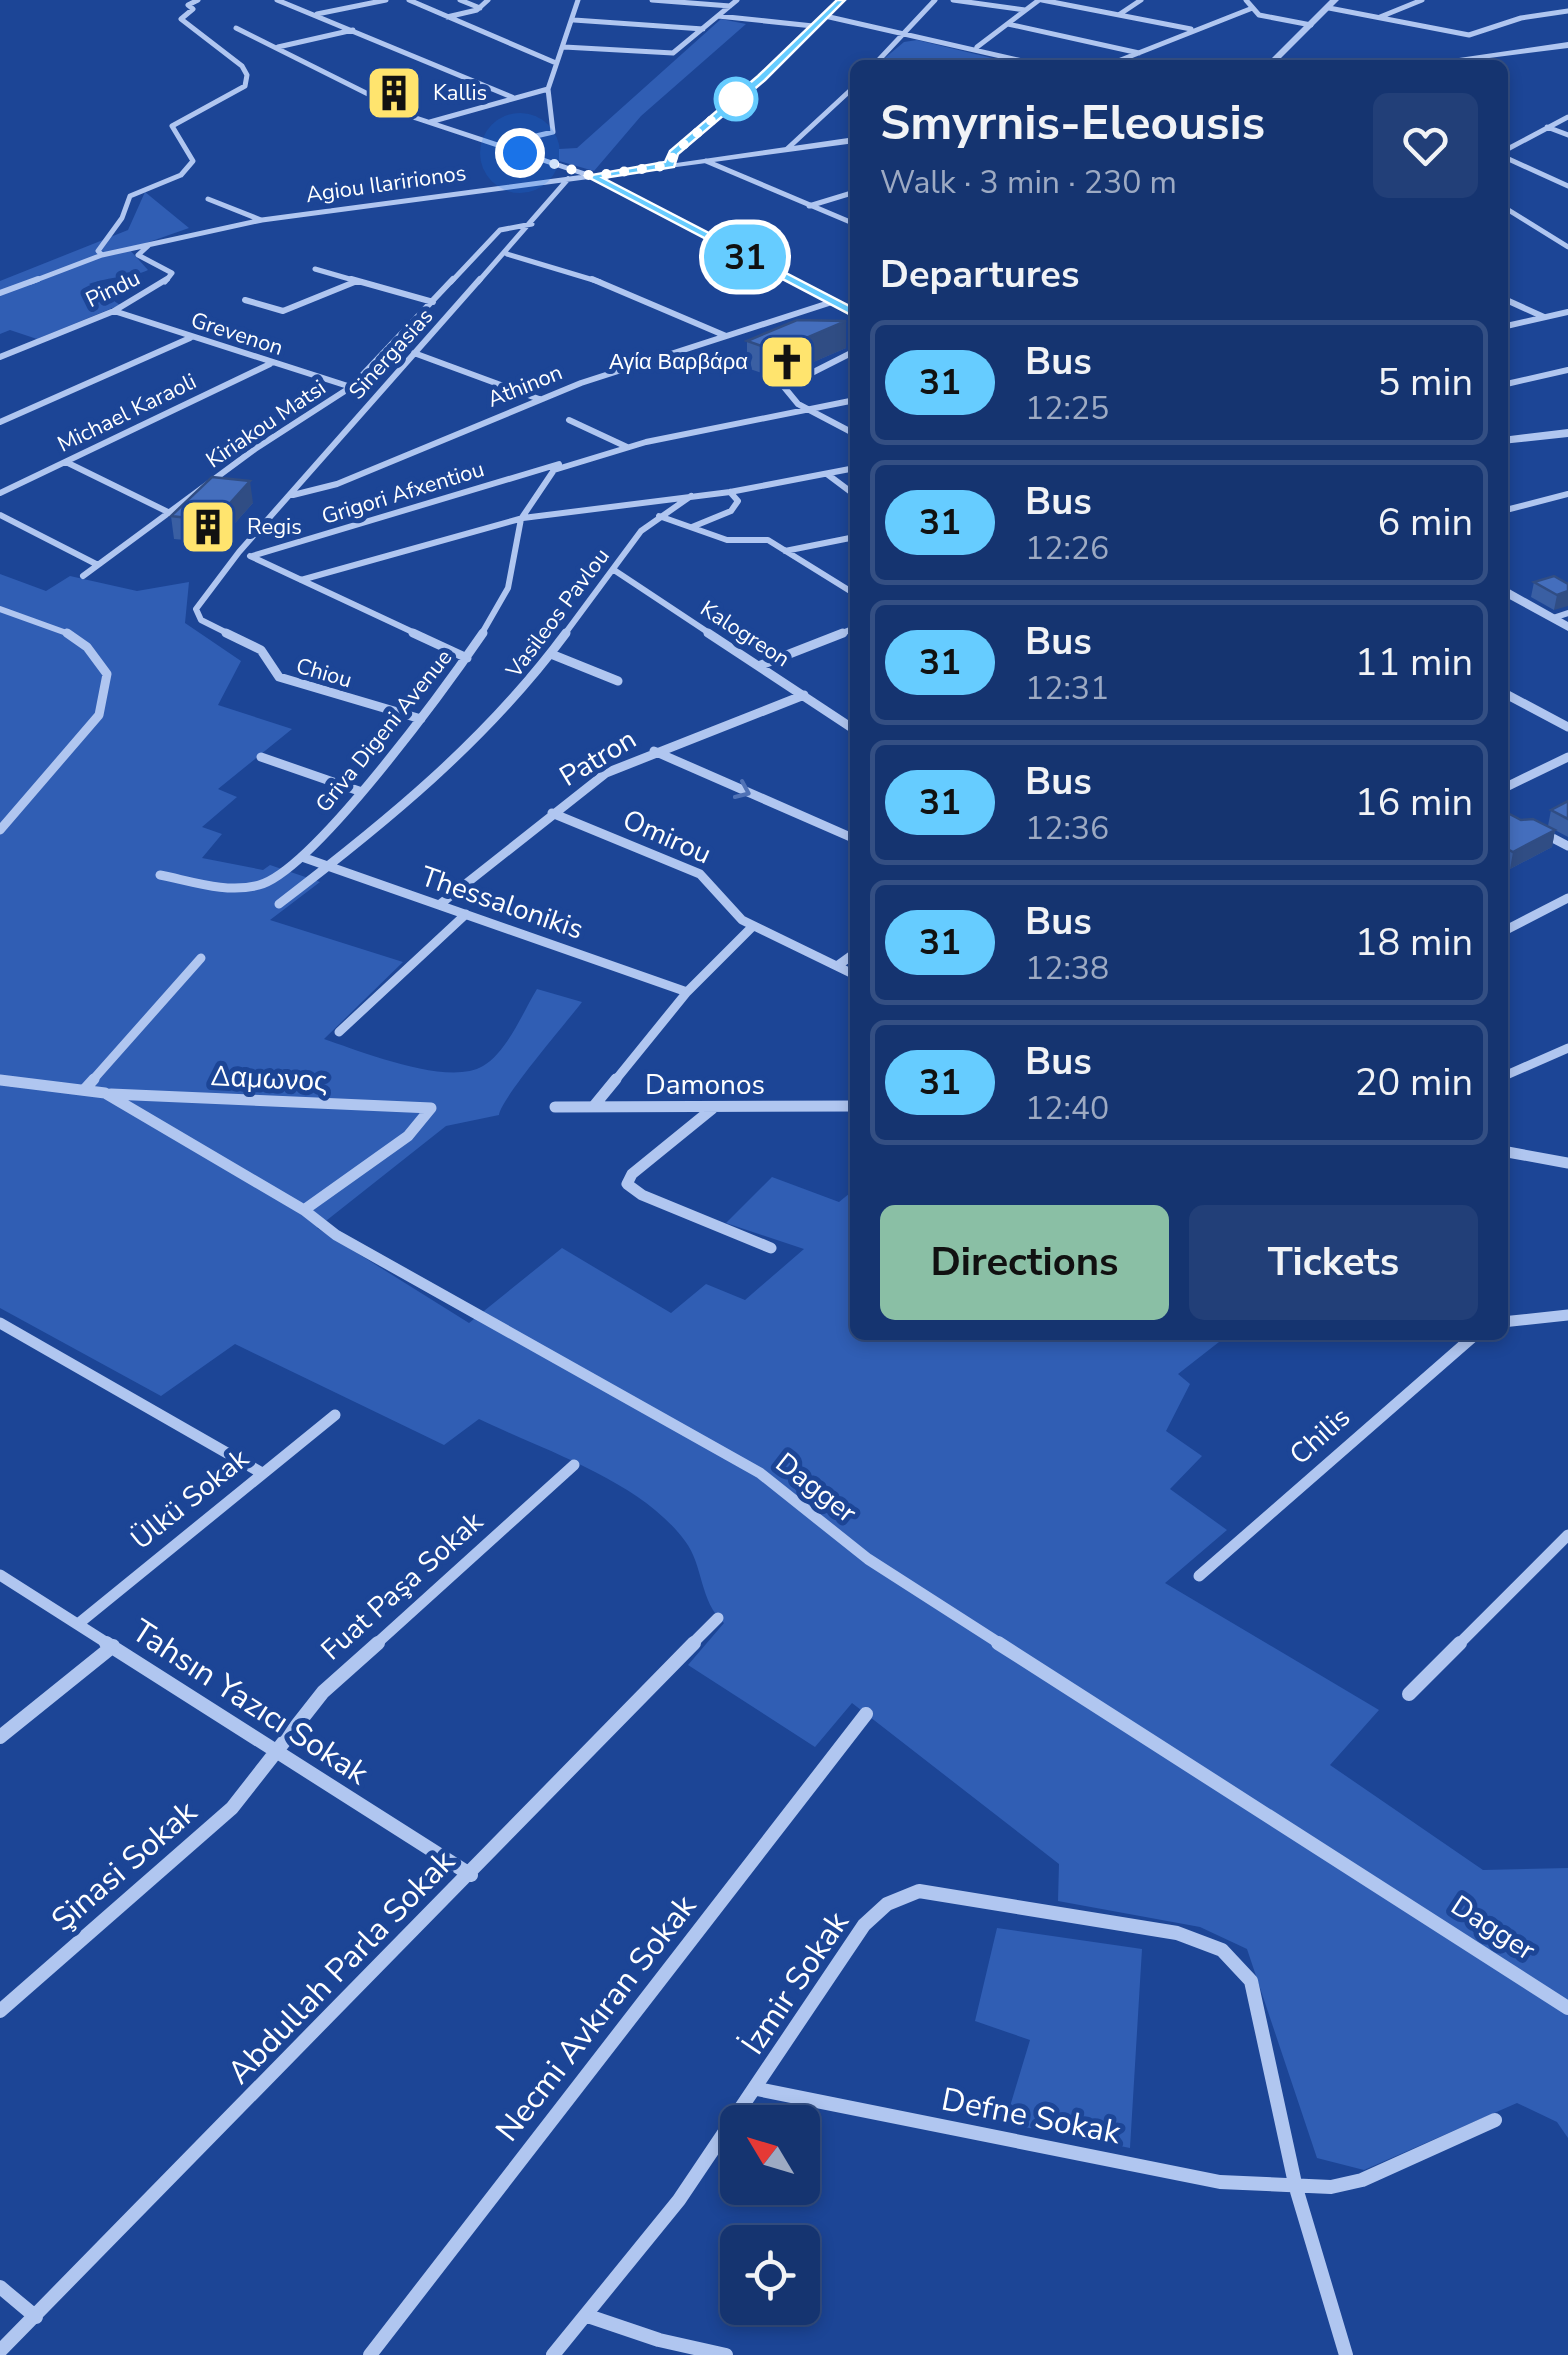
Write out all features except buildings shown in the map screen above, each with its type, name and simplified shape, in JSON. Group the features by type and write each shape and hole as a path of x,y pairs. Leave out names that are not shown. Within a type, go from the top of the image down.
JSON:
{"street":[{"path":"102,254 98,251 101,241 122,218 130,196 181,175 194,161 172,132 172,126 228,98 248,81 242,66 180,19 193,9 188,5 198,0"},
{"path":"277,0 512,98"},
{"path":"316,14 386,0"},
{"path":"410,0 556,62"},
{"path":"460,0 480,8"},
{"path":"446,18 480,8 488,0"},
{"path":"491,144 526,142 553,132 548,89 578,0"},
{"path":"652,0 730,6"},
{"path":"564,47 669,54 737,0"},
{"path":"670,165 674,153 762,78 840,0"},
{"path":"879,60 935,0"},
{"path":"952,0 1025,10"},
{"path":"977,47 1041,0 1191,29"},
{"path":"1119,15 1141,0"},
{"path":"1246,0 1250,8 1269,18 1311,25"},
{"path":"1380,18 1422,0"},
{"path":"1274,60 1332,4 1469,36 1516,20 1568,11"},
{"path":"1124,60 1191,29 1250,8"},
{"path":"718,16 813,26"},
{"path":"824,16 1022,60"},
{"path":"574,20 702,29"},
{"path":"1008,24 1143,54"},
{"path":"236,28 429,123 592,176 850,311"},
{"path":"277,48 352,30"},
{"path":"1454,60 1568,44"},
{"path":"429,123 548,89"},
{"path":"787,149 850,91"},
{"path":"1508,150 1568,116"},
{"path":"1548,127 1568,135"},
{"name":"Agiou Ilaririonos","path":"0,293 102,254 262,220 850,141"},
{"path":"520,153 526,142"},
{"path":"1508,157 1568,186"},
{"path":"706,161 850,222"},
{"path":"619,190 619,180 640,169"},
{"name":"Sinergasias","path":"239,552 506,254 568,179"},
{"path":"808,206 850,193"},
{"path":"208,199 262,220"},
{"path":"1508,210 1568,247"},
{"name":"Kiriakou Matsi","path":"83,576 255,448 351,387 500,230 532,224"},
{"name":"Pindu","path":"0,358 114,311 171,277 168,270 138,255 160,240"},
{"path":"506,254 580,274 727,336"},
{"path":"315,268 434,302"},
{"path":"465,269 492,269"},
{"path":"245,300 283,311 357,281"},
{"path":"1508,301 1544,318"},
{"name":"Athinon","path":"292,496 337,484 540,398 832,302"},
{"name":"Grevenon","path":"114,311 351,387"},
{"path":"1508,326 1568,312"},
{"path":"0,422 190,338"},
{"path":"414,354 540,398"},
{"path":"850,354 786,384 794,400 850,431"},
{"name":"Michael Karaoli","path":"0,493 270,364"},
{"path":"370,369 397,372"},
{"path":"1508,384 1568,370"},
{"path":"565,462 850,401"},
{"path":"569,420 628,447"},
{"path":"1508,439 1568,433"},
{"path":"66,462 170,514"},
{"name":"Griva Digeni Avenue","path":"160,876 222,885 261,885 302,857 421,719 467,658 507,592 516,531 552,472 565,462"},
{"name":"Grigori Afxentiou","path":"252,556 565,462"},
{"name":"Vasileos Pavlou","path":"279,904 331,866 445,770 506,710 641,530 659,516 691,496 850,469"},
{"path":"826,474 850,491"},
{"path":"691,528 734,510 738,501 730,492"},
{"path":"1508,510 1568,494"},
{"path":"301,580 523,518 691,496"},
{"path":"0,514 98,564"},
{"path":"659,516 727,540 763,538 850,591"},
{"path":"785,550 850,538"},
{"path":"239,552 467,658"},
{"name":"Chiou","path":"239,552 199,603 198,618 256,646 279,678 421,719"},
{"name":"Kalogreon","path":"614,570 850,727"},
{"path":"1508,591 1561,616 1568,627"},
{"path":"0,609 56,624 83,642 99,659 106,674 106,690 99,715 0,830"},
{"path":"761,665 850,630"},
{"path":"551,654 618,681"},
{"name":"Patron","path":"439,905 606,773 804,695"},
{"path":"1508,695 1568,727"},
{"path":"654,751 850,837"},
{"path":"1508,786 1568,756"},
{"path":"261,757 358,791"},
{"name":"Omirou","path":"552,813 700,874 717,887 736,916 752,927 850,972"},
{"path":"1535,829 1568,846"},
{"name":"Thessalonikis","path":"302,857 687,992"},
{"path":"1508,929 1568,898"},
{"path":"339,1032 466,914"},
{"path":"592,1107 687,992 752,927"},
{"path":"837,966 850,957"},
{"path":"84,1090 201,958"},
{"path":"1508,1074 1568,1048"},
{"name":"Dagger","path":"0,1080 105,1093 304,1210 336,1234 760,1473 868,1558 1568,2008"},
{"name":"Δαμωνος","path":"105,1093 430,1108 408,1136 304,1210"},
{"name":"Damonos","path":"555,1107 850,1108"},
{"path":"712,1109 628,1179 635,1192 772,1248"},
{"path":"1508,1152 1568,1163"},
{"path":"1508,1321 1568,1315"},
{"path":"0,1323 262,1472"},
{"name":"Chilis","path":"1199,1576 1469,1340"},
{"name":"Ülkü Sokak","path":"78,1624 335,1415"},
{"name":"Fuat Paşa Sokak","path":"278,1755 299,1717 323,1692 574,1465"},
{"path":"1408,1694 1568,1535"},
{"name":"Tahsın Yazıcı Sokak","path":"0,1574 278,1755 471,1874"},
{"name":"Abdullah Parla Sokak","path":"0,2351 718,1618"},
{"path":"0,1737 113,1646"},
{"name":"Necmi Avkıran Sokak","path":"370,2355 866,1714"},
{"name":"Şinasi Sokak","path":"0,2012 232,1808 262,1780 278,1755"},
{"name":"İzmir Sokak","path":"553,2355 652,2237 757,2090 864,1924 887,1904 919,1892 1176,1932 1222,1950 1244,1968 1251,1981 1296,2188"},
{"name":"Defne Sokak","path":"757,2090 1220,2182 1296,2188 1362,2180 1495,2120"},
{"path":"1296,2188 1346,2355"},
{"path":"0,2288 36,2317"},
{"path":"588,2316 659,2340 726,2355"}],"shaded area":[{"path":"721,19 746,24 641,116 594,171 559,161 559,149 577,148"},
{"path":"917,40 1000,60 882,60 904,42"},
{"path":"145,192 189,228 129,249 148,270 89,284 120,305 37,339 10,330 0,334 0,281 128,230"},
{"path":"0,574 46,591 70,576 137,591 189,582 185,623 241,661 218,705 292,729 218,789 237,797 202,827 222,834 202,858 263,870 270,865 320,882 270,920 403,962 324,1039 404,1065 468,1071 483,1066 500,1051 537,989 582,1002 522,1077 499,1115 446,1126 317,1228 469,1323 562,1248 671,1313 706,1284 745,1300 804,1249 726,1223 772,1177 839,1202 850,1193 850,1340 1222,1340 1178,1374 1190,1384 1166,1431 1202,1456 1170,1489 1227,1530 1165,1583 1379,1710 1330,1765 1483,1870 1568,1868 1568,2138 1557,2122 1517,2103 1364,2170 1317,2158 1247,1949 1200,1927 1058,1901 1059,1864 852,1703 815,1747 688,1665 724,1623 710,1604 685,1541 644,1501 618,1484 479,1419 444,1445 235,1344 161,1396 0,1308"},
{"path":"997,1928 1142,1949 1130,2148 1005,2123 1030,2040 975,2021"}],"bus line":[{"name":"31","path":"840,0 762,78 674,153 670,165 592,176 850,311"}],"place":[{"name":"Kallis","path":"394,93"},
{"name":"Αγία Βαρβάρα","path":"787,362"},
{"name":"Regis","path":"208,527"}],"route":[{"path":"520,153 592,176 670,165 674,153 736,99"}]}
